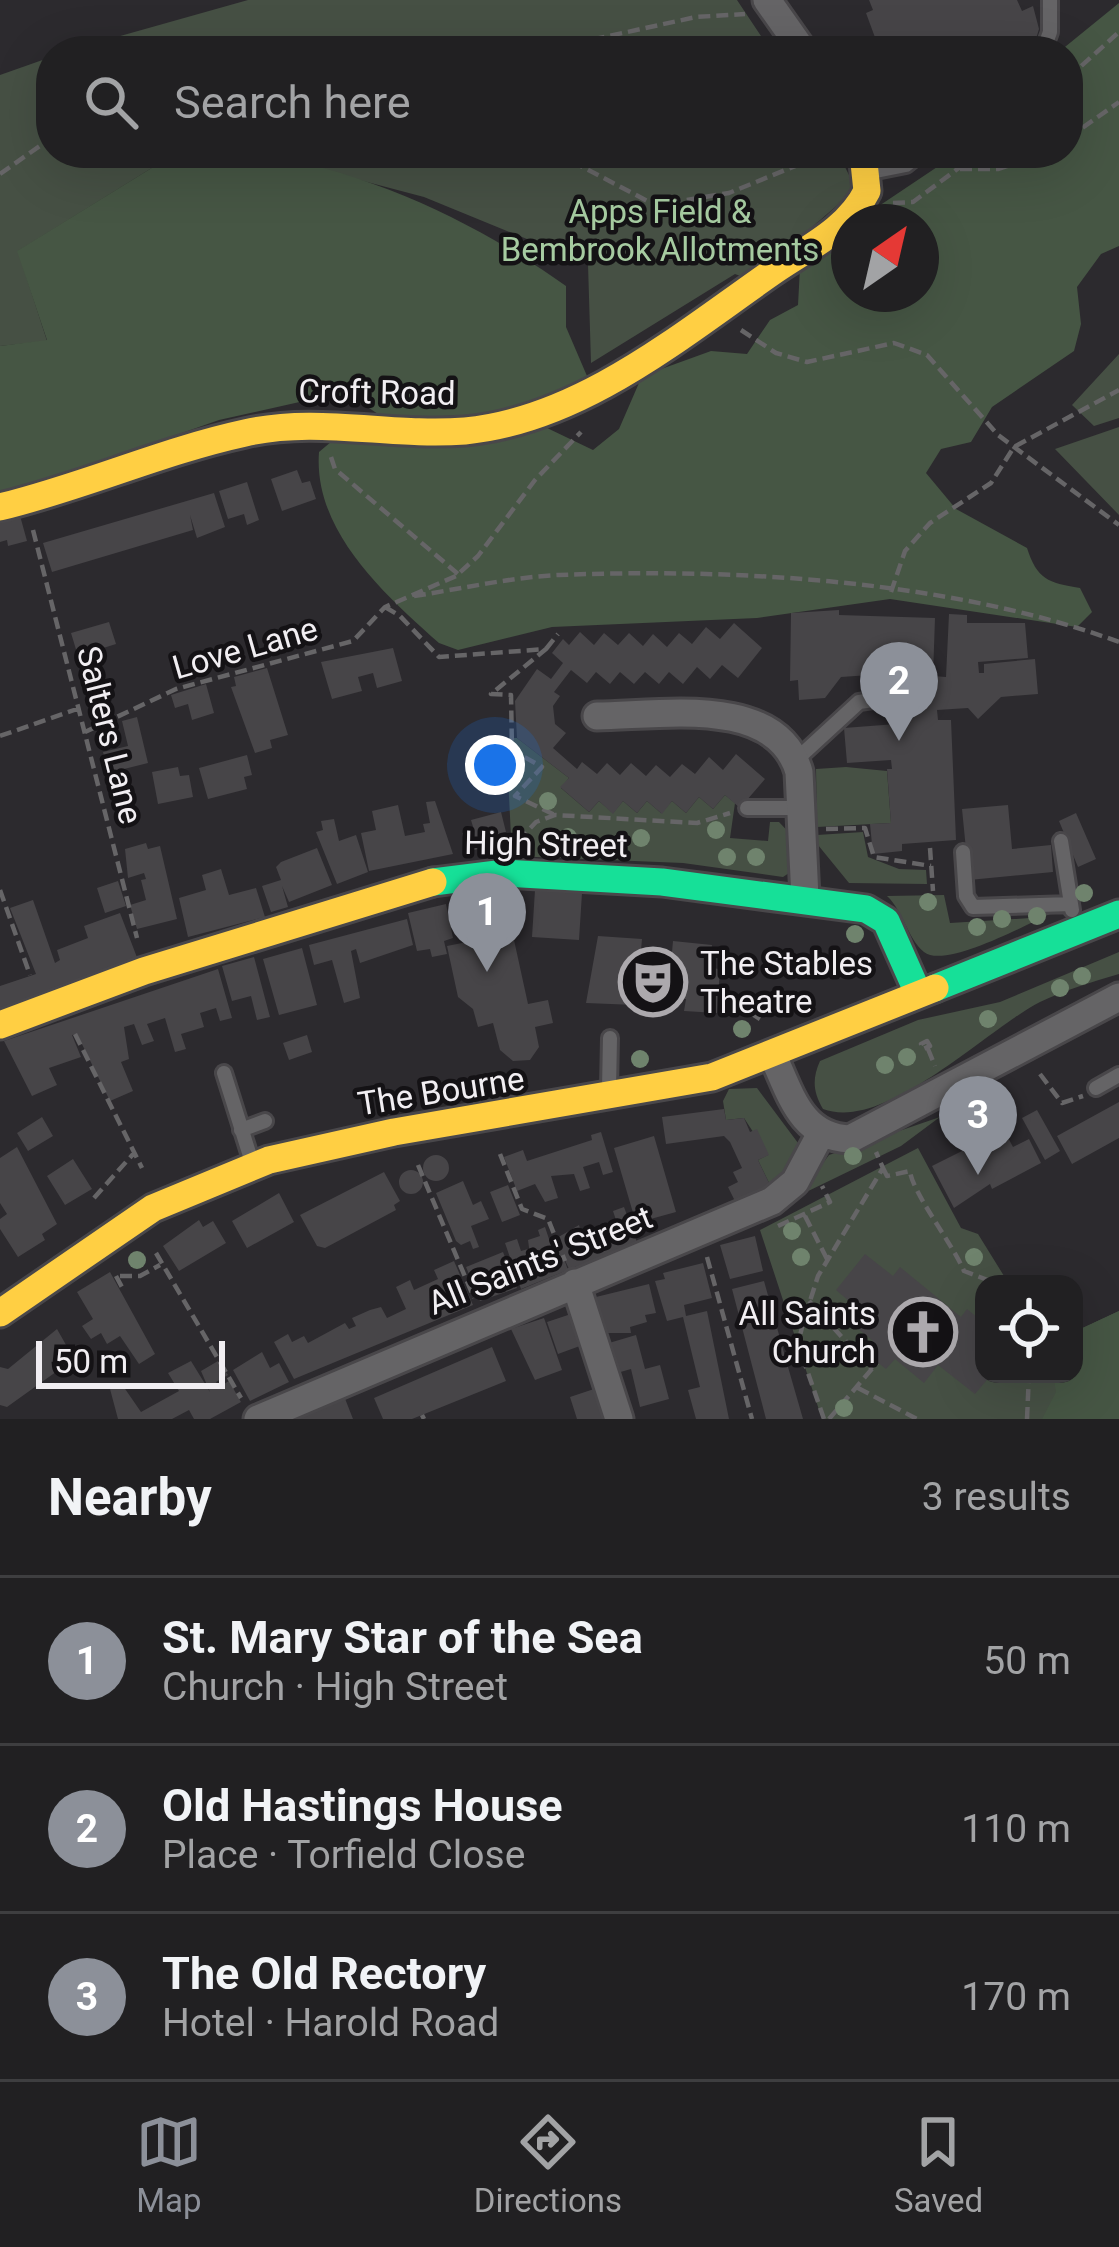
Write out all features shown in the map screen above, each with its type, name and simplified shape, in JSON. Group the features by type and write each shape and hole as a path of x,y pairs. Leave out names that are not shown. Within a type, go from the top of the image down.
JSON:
{"main road":[{"name":"Croft Road","path":"859,204 866,168"},
{"name":"Croft Road","path":"0,507 93,484 248,431 320,424 404,434 497,426 547,411 716,314 831,234"},
{"name":"High Street","path":"0,1025 240,939 442,880 506,873 805,898 866,909 886,921 918,993"},
{"name":"The Bourne","path":"0,1313 161,1203 254,1166 405,1133 609,1100 773,1056 1119,914"}],"street":[{"path":"760,10 787,36"},
{"path":"597,716 723,714 773,737 796,760 805,898"},
{"path":"773,1056 798,1110 820,1136 850,1139 1119,998"},
{"name":"All Saints' Street","path":"251,1411 772,1201 795,1181 820,1136"},
{"path":"574,1283 619,1419"}],"lane":[{"path":"1049,36 1050,0"},
{"path":"796,760 860,702 888,698"},
{"path":"747,808 802,819"},
{"path":"1061,841 1074,933"},
{"path":"963,852 966,896 974,907 1071,904"},
{"path":"609,1100 610,1038"},
{"path":"224,1072 254,1166"},
{"path":"1096,1088 1119,1075"},
{"path":"241,1130 265,1121"}],"path":[{"path":"609,36 696,17 760,10"},
{"path":"1083,64 1119,32"},
{"path":"1083,127 1119,102"},
{"path":"0,174 36,149"},
{"path":"585,168 655,205 729,193 790,168"},
{"path":"886,204 913,202 958,169 1004,168"},
{"path":"716,314 776,353 807,362 894,343 927,355 1014,447 1119,525"},
{"path":"891,592 905,551 930,523 991,483 1014,447 1119,390"},
{"path":"320,424 335,470 458,574"},
{"path":"385,607 458,574 547,466 584,430"},
{"name":"Salters Lane","path":"40,558 134,924"},
{"path":"406,598 555,575 760,577 1053,618 1119,642"},
{"path":"385,607 439,657 546,649"},
{"name":"Love Lane","path":"85,732 176,688 353,641 385,607"},
{"path":"558,634 491,694 511,695 512,750 542,767 515,796 555,815 698,823 747,808"},
{"path":"0,736 80,708"},
{"path":"506,873 511,849 536,822 555,815"},
{"path":"802,819 865,828 874,857 932,866"},
{"path":"930,848 933,891"},
{"path":"0,890 30,976"},
{"path":"75,1034 144,1171"},
{"path":"1040,1074 1059,1100"},
{"path":"487,1121 522,1209 550,1222 574,1283"},
{"path":"956,1122 961,1133"},
{"path":"405,1133 483,1320"},
{"path":"878,1363 827,1419 798,1344 809,1300 882,1166 887,1176 910,1171 913,1191 941,1223 964,1271 975,1275"},
{"path":"826,1194 830,1202 806,1216 828,1261"},
{"path":"151,1245 251,1411"},
{"path":"705,1249 752,1419"},
{"path":"116,1276 123,1289"},
{"path":"809,1300 872,1370"},
{"path":"1027,1419 1028,1383"},
{"path":"857,1388 917,1419"}],"green space":[{"path":"248,0 737,0 761,36 120,36"},
{"path":"1119,3 1119,246 1101,254 1077,287 1081,324 1074,351 992,407 971,442 941,449 926,473 956,509 1027,548 1045,578 1080,588 1092,612 1077,627 890,599 757,618 552,627 458,650 439,643 356,559 328,508 320,481 319,452 338,436 545,427 593,450 619,429 642,376 711,351 747,354 770,320 798,305 800,268 831,242 831,312 939,312 939,204 882,204 936,168 1083,168 1083,36 1078,36"},
{"path":"36,62 36,168 152,168 18,251 47,341 0,346 0,75"},
{"path":"152,168 322,168 421,203 495,241 566,286 566,327 587,376 528,413 384,418 363,404 304,401 219,420 0,497 0,346 47,340 17,251"},
{"name":"Apps Field & Bembrook Allotments","path":"314,168 846,168 856,189 839,204 831,204 831,211 751,280 735,274 591,363 588,264 424,197"},
{"path":"1119,354 1119,418 1094,426 1072,405"},
{"path":"1119,427 1119,515 1055,449"},
{"path":"506,738 517,738 569,778 561,788 589,812 599,801 613,813 623,801 637,813 647,801 661,813 672,801 686,813 699,797 713,809 725,795 735,803 730,838 768,841 770,822 779,822 797,841 792,871 783,877 683,863 512,856"},
{"path":"816,769 887,771 891,823 817,827"},
{"path":"863,832 868,857 899,869 926,870 927,884 849,883 818,845 817,835"},
{"path":"944,895 950,923 1030,918 1030,911 1050,914 986,944 934,956 918,946 887,896"},
{"path":"1119,952 1119,974 1040,1002 905,1093 848,1112 823,1109 815,1085 820,1061 918,1020 1000,1002"},
{"path":"757,1088 801,1147 790,1173 770,1185 758,1160 768,1155 744,1118 726,1120 723,1101 729,1089"},
{"path":"940,1117 901,1146 798,1196 829,1155"},
{"path":"918,1148 961,1228 978,1234 1003,1275 975,1275 975,1383 1083,1383 1083,1328 1119,1311 1119,1419 822,1419 760,1230"},
{"path":"1119,1311 1119,1419 1042,1419 1056,1392 1054,1383 1083,1383 1083,1328"}],"building":[{"path":"869,0 1017,0 1022,11 1033,6 1039,29 1037,36 874,36 866,13 873,10"},
{"path":"297,470 302,483 310,481 316,499 282,511 271,479"},
{"path":"247,482 259,520 247,525 244,514 228,519 219,491"},
{"path":"214,493 225,527 197,538 190,515 193,530 52,572 43,543"},
{"path":"19,512 27,541 8,546 7,540 0,542 0,518"},
{"path":"839,610 839,615 935,618 933,676 946,677 949,614 967,615 967,623 1025,623 1028,658 978,662 979,673 984,673 984,664 1035,659 1038,694 1001,697 978,719 968,708 937,710 938,720 951,720 956,840 902,844 902,851 873,854 870,824 891,823 887,769 892,769 891,760 847,763 844,728 909,723 908,713 902,714 899,673 841,677 825,698 799,700 798,680 790,681 791,613"},
{"path":"109,622 116,644 78,656 71,633"},
{"path":"734,623 762,648 738,678 722,665 710,679 697,667 683,684 669,672 659,684 645,672 634,684 620,672 610,684 596,672 587,683 571,670 554,692 560,696 553,706 555,724 566,733 553,748 577,769 582,762 597,774 607,763 620,775 631,763 646,776 656,765 670,777 682,764 695,774 709,757 723,770 736,754 765,779 740,808 725,795 713,809 699,797 686,813 672,801 662,814 647,801 637,813 623,801 613,814 599,801 589,812 560,787 569,778 517,738 515,701 537,669 551,679 563,663 552,653 563,639 569,645 580,632 594,645 604,633 618,645 629,633 643,646 653,634 667,647 679,633 692,644 706,627 720,639"},
{"path":"393,648 402,681 377,688 373,673 358,677 362,691 332,699 321,662"},
{"path":"267,668 288,735 270,740 272,748 255,753 231,687 236,686 234,677"},
{"path":"206,684 214,713 192,720 188,704 175,708 171,695"},
{"path":"137,717 148,763 108,773 103,752 128,746 122,721"},
{"path":"247,755 252,775 244,777 247,789 208,799 199,768"},
{"path":"178,767 180,776 189,775 193,797 158,804 152,772"},
{"path":"435,801 453,854 369,871 361,833 376,830 372,811 398,805 405,836 425,832 423,824 430,823 426,802"},
{"path":"1008,805 1012,849 1051,845 1053,872 969,880 962,809"},
{"path":"501,812 506,832 495,835 497,844 467,852 462,833 474,830 471,820"},
{"path":"1076,813 1096,859 1078,867 1059,821"},
{"path":"334,819 339,841 356,835 368,872 337,884 316,832 323,830 321,821"},
{"path":"146,843 148,849 160,846 177,919 137,929 130,905 146,900 141,880 146,879 144,873 128,878 125,849"},
{"path":"317,848 332,885 289,902 282,886 288,907 271,912 262,886 281,880 276,867 281,862"},
{"path":"221,869 229,895 256,888 265,917 188,937 179,898 206,890 202,875"},
{"path":"118,881 126,906 105,913 97,888"},
{"path":"535,890 582,893 579,940 532,937"},
{"path":"33,900 55,963 60,960 57,950 88,938 84,926 120,913 138,960 0,1009 0,986 36,974 10,908"},
{"path":"446,904 453,938 444,941 447,954 432,957 430,949 417,951 408,913"},
{"path":"507,908 528,1004 548,1000 553,1023 535,1027 539,1047 530,1060 513,1061 500,1050 493,1023 478,1027 473,1009 458,997 447,946 477,940 472,916"},
{"path":"407,919 413,945 360,963 356,949 351,951 360,998 344,1003 332,960 314,965 309,945"},
{"name":"The Stables Theatre","path":"598,936 642,939 641,950 672,952 673,941 712,945 710,968 720,969 717,1013 684,1011 686,999 636,996 635,1005 586,1003"},
{"path":"302,948 317,1005 279,1015 263,959"},
{"path":"254,957 270,1017 257,1020 251,996 232,1001 222,966"},
{"path":"218,969 232,1018 220,1021 216,1008 200,1013 204,1027 181,1034 186,1049 175,1052 165,1018 147,1024 154,1041 142,1045 134,1024 124,1027 129,1059 121,1062 133,1091 110,1101 77,1034 72,1035 81,1057 49,1068 57,1085 32,1096 4,1041"},
{"path":"307,1035 312,1052 289,1060 283,1043"},
{"path":"1119,1102 1119,1138 1072,1164 1057,1136"},
{"path":"724,1109 726,1120 744,1118 750,1132 757,1129 769,1155 758,1160 770,1185 735,1201 728,1187 738,1182 733,1172 742,1168 730,1142 724,1136 666,1144 662,1117"},
{"path":"1037,1110 1060,1151 1045,1160 1022,1118"},
{"path":"42,1117 53,1136 28,1151 17,1133"},
{"path":"1004,1130 1013,1147 1029,1139 1041,1163 992,1189 990,1184 954,1208 932,1166"},
{"path":"601,1132 613,1172 603,1175 599,1162 583,1167 590,1188 580,1191 574,1174 551,1176 558,1198 545,1202 535,1184 517,1191 504,1157 523,1150 527,1161 592,1140 591,1135"},
{"path":"654,1136 676,1212 636,1223 614,1148"},
{"path":"17,1147 57,1224 42,1234 45,1240 18,1257 0,1229 0,1219 7,1214 0,1203 0,1158"},
{"path":"436,1155 449,1168 436,1181 423,1168"},
{"path":"73,1159 92,1189 65,1205 47,1176"},
{"path":"411,1170 423,1182 411,1194 399,1182"},
{"path":"384,1172 400,1201 394,1205 396,1210 325,1248 317,1246 300,1215"},
{"path":"463,1181 473,1205 481,1201 489,1219 471,1226 479,1247 473,1249 470,1241 461,1245 456,1241 436,1193"},
{"path":"508,1185 520,1215 502,1222 490,1192"},
{"path":"279,1193 294,1222 247,1248 232,1221"},
{"path":"624,1207 638,1245 569,1269 563,1256 568,1270 521,1289 505,1243 517,1239 521,1251 528,1249 530,1255 528,1240 540,1236 538,1230 545,1227 550,1242 579,1225 581,1232 616,1220 613,1211"},
{"path":"199,1220 203,1227 213,1221 226,1243 179,1271 163,1246"},
{"path":"755,1236 763,1271 730,1279 720,1245"},
{"path":"503,1252 517,1288 480,1301 466,1267"},
{"name":"All Saints Church","path":"865,1254 893,1276 900,1267 961,1317 967,1309 975,1316 975,1383 984,1383 975,1394 938,1365 924,1383 895,1359 886,1369 864,1352 873,1341 846,1319 856,1307 836,1290"},
{"path":"454,1261 473,1305 294,1379 274,1342 288,1334 292,1342 304,1336 308,1343 345,1323 349,1329 356,1326 352,1318 381,1307 387,1318 406,1309 396,1287 410,1280 414,1290 438,1279 434,1270"},
{"path":"703,1263 712,1298 684,1305 686,1316 707,1311 729,1419 696,1419 688,1390 700,1387 683,1317 667,1321 655,1281 665,1279 663,1273"},
{"path":"110,1272 155,1354 139,1364 120,1336 107,1344 101,1333 91,1339 82,1326 93,1319 77,1292"},
{"path":"764,1281 803,1419 766,1419 732,1289"},
{"path":"649,1284 656,1313 645,1315 647,1322 630,1327 631,1333 605,1333 596,1297"},
{"path":"577,1312 588,1343 558,1354 547,1322"},
{"path":"544,1318 562,1370 535,1380 511,1329"},
{"path":"57,1329 74,1359 7,1407 0,1405 0,1367 8,1369"},
{"path":"636,1335 645,1369 660,1365 669,1399 640,1407 631,1369 617,1373 609,1343"},
{"path":"492,1347 506,1381 412,1419 383,1419 374,1398"},
{"path":"262,1352 270,1368 279,1363 289,1382 250,1401 233,1370"},
{"path":"191,1361 210,1392 201,1371 218,1361 228,1375 216,1382 219,1387 229,1381 241,1402 210,1419 194,1419 189,1410 172,1419 118,1419 110,1389 121,1383 141,1412 179,1391 168,1373"},
{"path":"597,1388 607,1419 577,1419 570,1397"},
{"path":"344,1396 353,1419 292,1419 311,1409"}],"traffic: fast":[{"path":"433,882 505,873 662,882 866,909 886,921 918,993"},
{"path":"935,988 1119,914"}],"traffic: slow":[{"path":"0,507 183,449 272,428 465,431 548,411 627,372 837,228 867,191 865,168"},
{"path":"0,1025 144,971 433,882"},
{"path":"0,1313 153,1208 269,1160 394,1132 712,1077 935,988"}],"place":[{"name":"Old Hastings House","path":"899,741"},
{"name":"St. Mary Star of the Sea","path":"487,972"},
{"name":"The Stables Theatre","path":"653,982"},
{"name":"The Old Rectory","path":"978,1175"},
{"name":"All Saints Church","path":"923,1332"}]}
